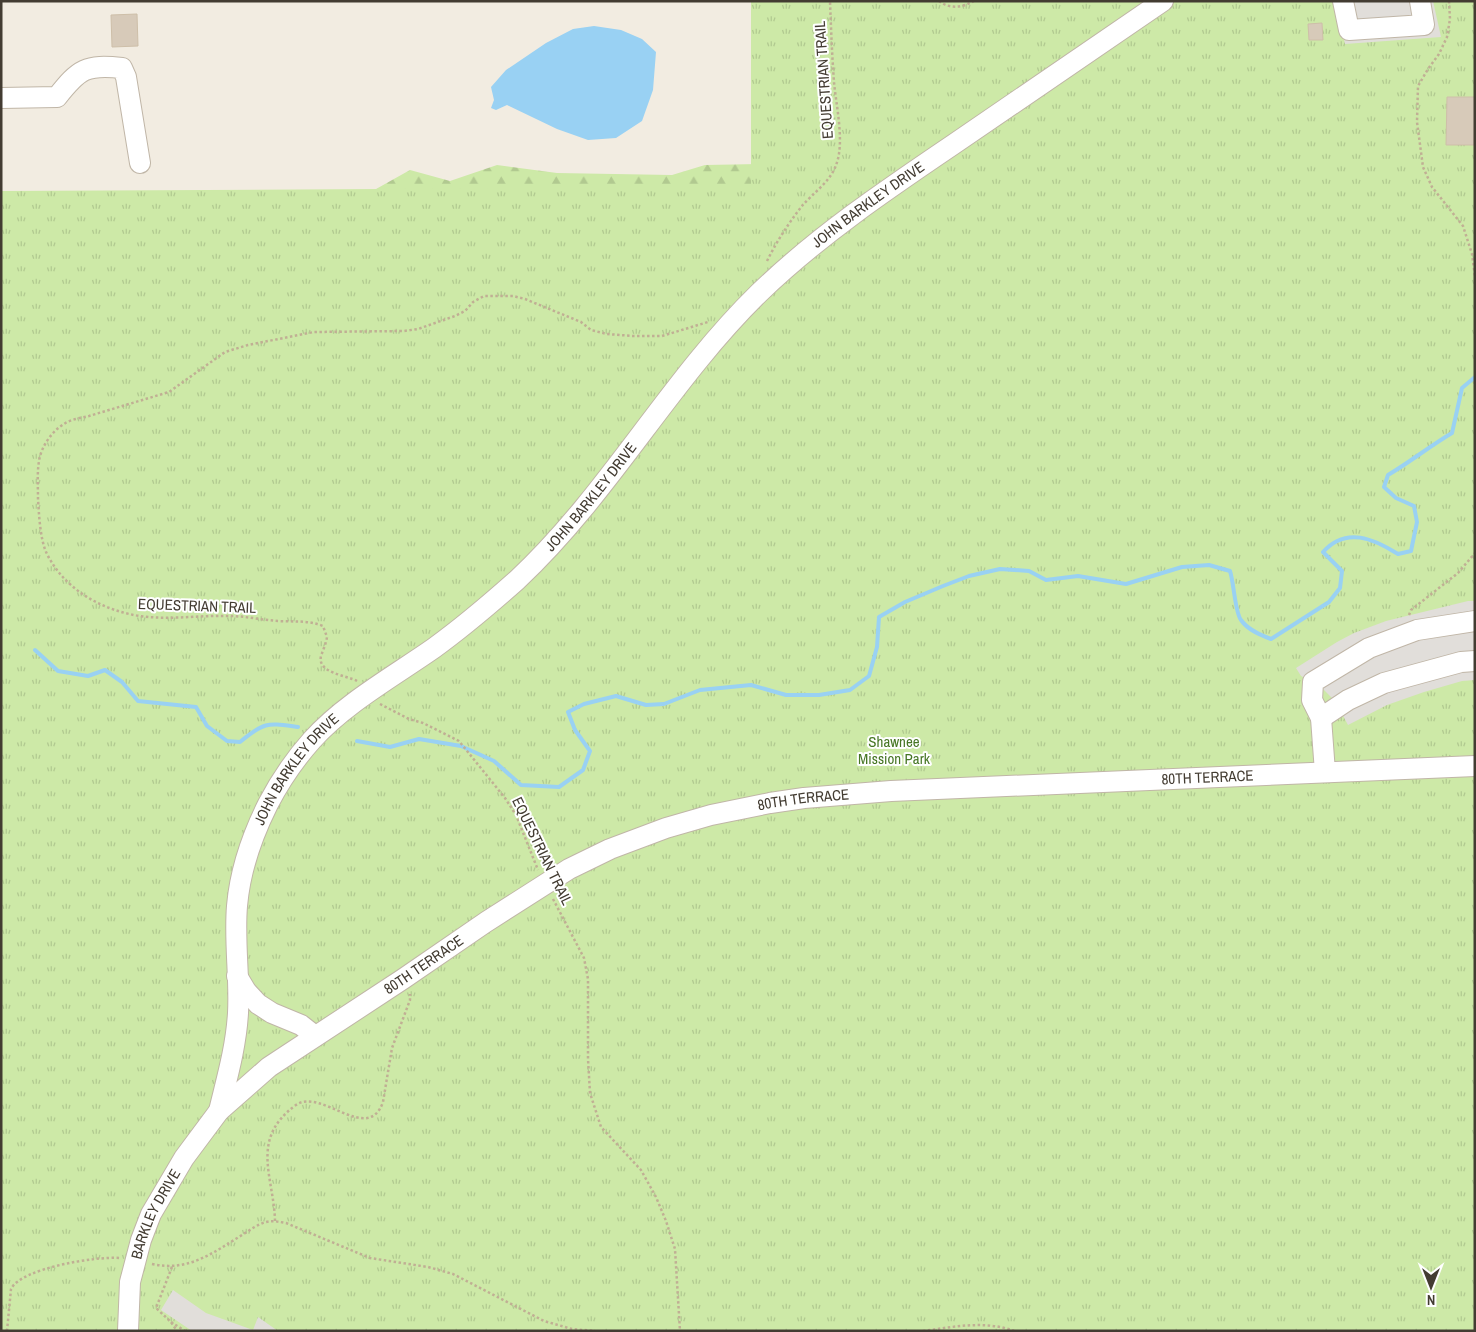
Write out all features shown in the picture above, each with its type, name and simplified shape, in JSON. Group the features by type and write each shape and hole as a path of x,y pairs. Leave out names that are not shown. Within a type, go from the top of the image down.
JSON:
{"street":[{"name":"JOHN BARKLEY DRIVE","path":"219,1111 237,1030 237,905 242,875 268,805 289,769 311,741 330,722 438,645 480,612 563,534 601,488 711,344 759,293 804,252 837,225 900,180 1163,1"},
{"path":"1344,1 1349,30 1424,25 1420,1"},
{"path":"1,98 57,97 73,76 87,68 104,66 122,68 126,77 140,163"},
{"path":"1325,772 1322,718 1312,700 1313,682 1370,648 1417,630 1475,621"},
{"path":"1322,718 1348,700 1384,684 1461,662 1475,661"},
{"name":"80TH TERRACE","path":"219,1111 269,1068 315,1036 569,869 610,849 666,828 711,815 770,803 891,791 1475,766"},
{"path":"237,976 246,991 258,1004 279,1017 301,1025 315,1036"},
{"name":"BARKLEY DRIVE","path":"128,1331 130,1286 141,1240 151,1214 184,1158 219,1111"}],"path":[{"name":"EQUESTRIAN TRAIL","path":"764,267 781,234 836,166 839,127 834,83 830,1"},
{"path":"939,1 946,7 961,6 974,1"},
{"path":"1449,1 1450,19 1447,37 1439,54 1418,86 1418,122 1423,167 1432,187 1463,226 1472,254 1475,277"},
{"name":"EQUESTRIAN TRAIL","path":"680,1331 676,1250 670,1232 656,1196 641,1170 601,1127 590,1093 588,979 584,958 545,884 516,815 505,798 459,741 379,703 364,685 355,679 325,669 321,664 320,658 327,637 323,626 310,621 278,621 231,616 135,616 88,598 70,586 46,553 39,515 38,470 40,454 64,423 169,392 225,352 248,344 314,332 404,331 460,314 473,302 484,296 513,296 581,322 591,330 608,334 662,336 710,321"},
{"path":"1404,635 1412,610 1458,573 1475,553"},
{"path":"275,1221 267,1158 275,1128 280,1119 297,1104 311,1100 352,1117 375,1116 380,1110 392,1048 410,1000 408,987 403,979"},
{"path":"150,1264 172,1267 197,1260 261,1224 275,1221 286,1223 370,1258 428,1267 453,1274 544,1321 559,1326 595,1331"},
{"path":"7,1331 11,1289 20,1280 41,1270 76,1262 102,1258 125,1258"},
{"path":"172,1267 156,1308 171,1322 185,1331"},
{"path":"171,1322 177,1331"},
{"path":"923,1331 978,1325 995,1326 1014,1331"}],"green space":[{"name":"Shawnee Mission Park","path":"751,1 1475,1 1475,1331 1,1331 1,191 751,187"},
{"path":"759,164 793,190 351,203 410,170 450,181 497,165 557,173 672,175 705,165"}],"shaded area":[{"path":"1336,1 1433,1 1441,37 1345,44"},
{"path":"1468,601 1475,601 1475,680 1462,681 1387,705 1348,725 1335,701 1320,686 1301,676 1296,668 1354,633 1386,621"},
{"path":"173,1290 206,1313 253,1330 258,1317 278,1331 192,1331 161,1310"}],"water":[{"path":"594,26 621,30 642,39 656,52 653,90 642,121 616,138 588,140 557,129 507,105 496,110 491,108 494,100 491,87 506,70 546,43 573,29"}],"building":[{"path":"137,14 138,46 112,47 111,15"},
{"path":"1322,23 1323,40 1309,40 1308,24"},
{"path":"1447,97 1475,97 1474,145 1446,145"}],"waterway":[{"path":"357,741 390,747 419,739 461,746 494,761 521,785 559,787 583,770 590,751 575,730 568,712 584,704 616,696 646,705 664,704 700,690 751,685 786,695 819,695 850,690 869,676 877,647 879,617 905,602 943,586 969,576 1000,569 1029,571 1046,580 1078,576 1126,584 1182,567 1209,565 1230,571 1237,611 1241,620 1251,629 1271,639 1329,602 1340,588 1342,571 1323,552 1332,544 1341,539 1351,537 1370,540 1398,554 1411,551 1417,522 1414,506 1396,498 1384,487 1388,475 1452,433 1462,388 1475,377"},
{"path":"35,650 58,671 88,676 105,670 122,682 138,701 196,707 207,726 227,741 240,742 255,730 267,725 298,727"}]}
